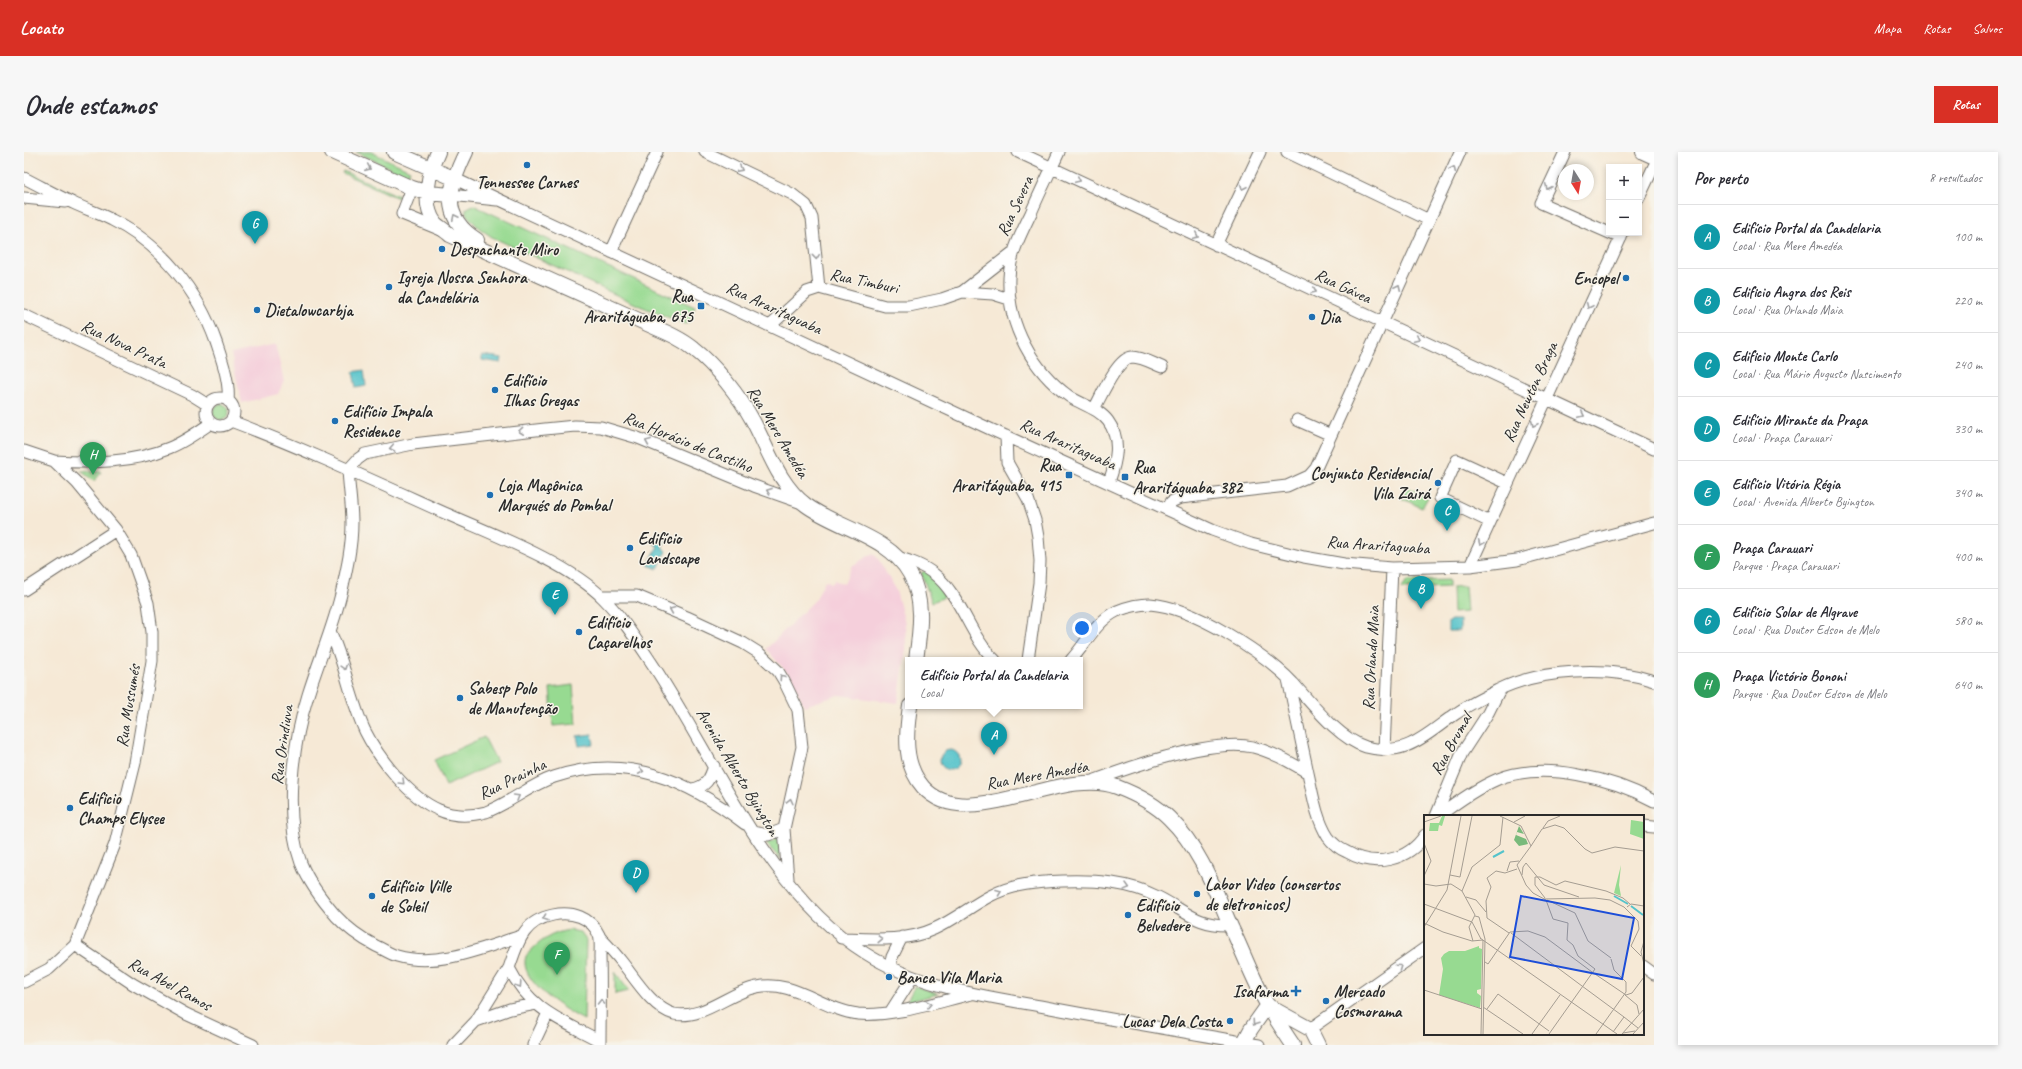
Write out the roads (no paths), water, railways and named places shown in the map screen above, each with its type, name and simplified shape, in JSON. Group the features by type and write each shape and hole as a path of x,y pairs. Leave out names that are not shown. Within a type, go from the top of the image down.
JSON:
{"main road":[{"name":"Rua Araritaguaba","path":"332,152 412,188 428,193 451,195"},
{"name":"Rua Araritaguaba","path":"394,152 453,178"},
{"name":"Rua Mere Amedéa","path":"438,152 432,169 428,193 430,209 436,224 450,234 654,327 682,341 695,350 716,370 739,400 752,419 783,479 806,505 876,542 897,557 910,574 919,599 921,619 916,657"},
{"name":"Rua Mere Amedéa","path":"466,152 453,178 451,195 452,208 465,232 486,246 491,252"},
{"path":"1643,152 1654,157"},
{"name":"Rua Mere Amedéa","path":"910,709 906,732 907,752 911,766 918,781 929,794 938,800 950,804 970,804 1090,782 1117,787 1149,803 1169,817 1184,834 1202,862 1268,1005 1293,1045"},
{"path":"1244,1044 1251,1029 1268,1005 1310,1029 1318,1045"}],"street":[{"path":"611,252 657,152"},
{"path":"704,152 792,194 806,205 812,218 819,288"},
{"name":"Rua Gávea","path":"1018,152 1654,449"},
{"name":"Rua Severa","path":"1012,253 1059,152"},
{"path":"1216,245 1260,152"},
{"path":"1287,152 1429,220"},
{"path":"1168,509 1171,502 1180,498 1287,486 1299,482 1309,476 1316,468 1460,152"},
{"path":"1565,152 1541,202 1606,229"},
{"path":"1642,192 1654,166"},
{"path":"24,178 74,204 113,220 143,240 163,257 196,297 210,326 229,389 228,401"},
{"name":"Rua Araritaguaba","path":"453,178 493,195 499,201"},
{"path":"412,188 402,214 450,234"},
{"name":"Rua Araritaguaba","path":"451,195 499,201 1212,530 1251,544 1304,557 1344,564 1392,568 1470,566 1517,560 1654,523"},
{"path":"24,198 74,204"},
{"name":"Rua Newton Braga","path":"1470,566 1622,236"},
{"path":"962,292 1012,253"},
{"path":"1012,253 1009,278 1009,299 1016,325 1038,367 1056,386 1072,398 1094,409 1108,422 1116,442 1117,454 1109,482"},
{"name":"Rua Timburi","path":"770,326 807,292 819,288 876,304 897,307 926,304 962,292"},
{"path":"962,292 993,294 1009,299"},
{"name":"Rua Nova Prata","path":"24,315 192,395 208,405"},
{"path":"1094,409 1118,366 1124,360 1130,357 1140,358 1162,368"},
{"path":"220,398 228,401 234,408 232,421 228,424 219,426 211,423 206,414 208,405 220,398"},
{"path":"1297,420 1331,435"},
{"name":"Avenida Alberto Byington","path":"232,421 273,436 545,559 568,572 601,596 622,619 659,674 751,829 789,881 819,918 841,938 890,968 912,978 974,994 1150,1028 1244,1044 1259,1045"},
{"path":"54,461 111,462 156,453 178,444 211,423"},
{"name":"Rua Horácio de Castilho","path":"348,470 365,454 413,444 575,426 601,427 638,438 754,486 806,505"},
{"path":"1006,436 1007,462 1028,499 1035,520 1038,537 1040,561 1039,583 1028,657"},
{"name":"Rua Mussumés","path":"24,451 54,461 77,483 116,530 131,555 148,603 152,632 152,661 135,764 115,844 75,946 49,970 24,982"},
{"path":"1490,522 1440,498 1457,460 1507,483"},
{"name":"Rua Orindiuva","path":"348,470 352,523 350,553 342,590 330,631 307,696 298,735 293,773 292,804 295,836 301,862 312,885 344,924 366,940 395,956 418,960 443,958 521,936"},
{"path":"24,590 116,530"},
{"path":"897,557 925,568 945,585 977,639 992,657"},
{"name":"Rua Orlando Maia","path":"1384,750 1392,568"},
{"path":"601,596 629,596 644,598 743,643 759,653 778,671 794,698 798,710 801,733 800,762 784,829 789,881"},
{"path":"1073,657 1095,630 1110,616 1129,606 1149,604 1166,607 1190,616 1230,636 1261,655 1288,678 1315,708 1351,740 1366,747 1384,750 1409,746 1417,742 1457,712 1500,689 1514,684 1550,675 1585,672 1620,673 1654,681"},
{"name":"Rua Prainha","path":"330,631 340,652 353,698 366,732 398,777 417,796 438,810 459,815 475,815 486,812 552,778 572,772 608,768 649,772 692,789 751,829"},
{"path":"1288,678 1308,773 1323,828 1329,839 1339,848 1350,854 1375,861 1389,860 1400,857 1412,849 1424,836"},
{"name":"Rua Brumal","path":"1437,815 1460,758 1500,689"},
{"path":"1090,782 1161,759 1212,747 1234,745 1252,747 1267,752 1294,764 1308,773"},
{"path":"692,789 704,786 710,778 714,766"},
{"path":"1438,815 1452,805 1499,779 1517,774 1540,772 1563,773 1589,777 1643,795 1654,801"},
{"path":"1644,826 1654,827"},
{"path":"751,829 768,835 784,829"},
{"path":"841,938 880,939 902,937 934,929 1002,891 1028,883 1063,881 1106,881 1158,897 1204,923 1230,925"},
{"path":"452,1045 476,1020 509,968 521,936 529,926 537,921 560,914 574,914 582,917 621,960 651,999 666,1011 675,1014 696,1012 705,1009 737,992 758,986 783,987 834,1008 858,1014 891,1011 974,994"},
{"path":"509,968 519,986 536,1004 548,1013 600,1043 599,936"},
{"path":"890,968 892,957 902,937"},
{"name":"Rua Abel Ramos","path":"75,946 140,988 186,1014 253,1045"},
{"path":"1310,1029 1424,949"},
{"path":"600,965 610,960 621,960"},
{"path":"1644,967 1654,974"},
{"path":"891,1011 912,978"},
{"path":"476,1020 510,1009 536,1004"},
{"path":"533,1045 548,1013"}],"water":[{"path":"482,355 502,358 501,363 482,360"},
{"path":"364,370 366,386 356,388 353,372"},
{"path":"659,533 667,537 662,549 666,551 658,569 648,565 658,546 654,544"},
{"path":"1451,620 1460,620 1460,631 1448,631 1448,622"},
{"path":"592,734 594,744 579,746 577,736"},
{"path":"950,750 957,753 960,760 957,767 950,770 943,767 940,760 943,753"}],"place":[{"name":"Tennessee Carnes","path":"527,165"},
{"name":"Edifício Solar de Algrave","path":"255,244"},
{"name":"Despachante Miro","path":"442,249"},
{"name":"Encopel","path":"1626,278"},
{"name":"Igreja Nossa Senhora da Candelária","path":"389,287"},
{"name":"Rua Araritáguaba, 675","path":"701,306"},
{"name":"Dietalowcarbja","path":"257,310"},
{"name":"Dia","path":"1312,317"},
{"name":"Edifício Ilhas Gregas","path":"495,390"},
{"name":"Edifício Impala Residence","path":"335,421"},
{"name":"Praça Victório Bononi","path":"93,475"},
{"name":"Rua Araritáguaba, 415","path":"1069,475"},
{"name":"Rua Araritáguaba, 382","path":"1125,477"},
{"name":"Conjunto Residencial Vila Zairá","path":"1438,483"},
{"name":"Loja Maçônica Marqués do Pombal","path":"490,495"},
{"name":"Edificio Monte Carlo","path":"1447,531"},
{"name":"Edifício Landscape","path":"630,548"},
{"name":"Edificio Angra dos Reis","path":"1421,609"},
{"name":"Edifício Vitória Régia","path":"555,615"},
{"name":"Edifício Caçarelhos","path":"579,632"},
{"name":"Sabesp Polo de Manutenção","path":"460,698"},
{"name":"Edifício Portal da Candelaria","path":"994,755"},
{"name":"Edificio Champs Elysee","path":"70,808"},
{"name":"Edifício Mirante da Praça","path":"636,893"},
{"name":"Labor Video (consertos de eletronicos)","path":"1197,894"},
{"name":"Edifício Ville de Soleil","path":"372,896"},
{"name":"Edifício Belvedere","path":"1128,915"},
{"name":"Praça Carauari","path":"557,975"},
{"name":"Banca Vila Maria","path":"889,977"},
{"name":"Isafarma","path":"1296,991"},
{"name":"Mercado Cosmorama","path":"1326,1001"},
{"name":"Lucas Dela Costa","path":"1230,1021"}]}
